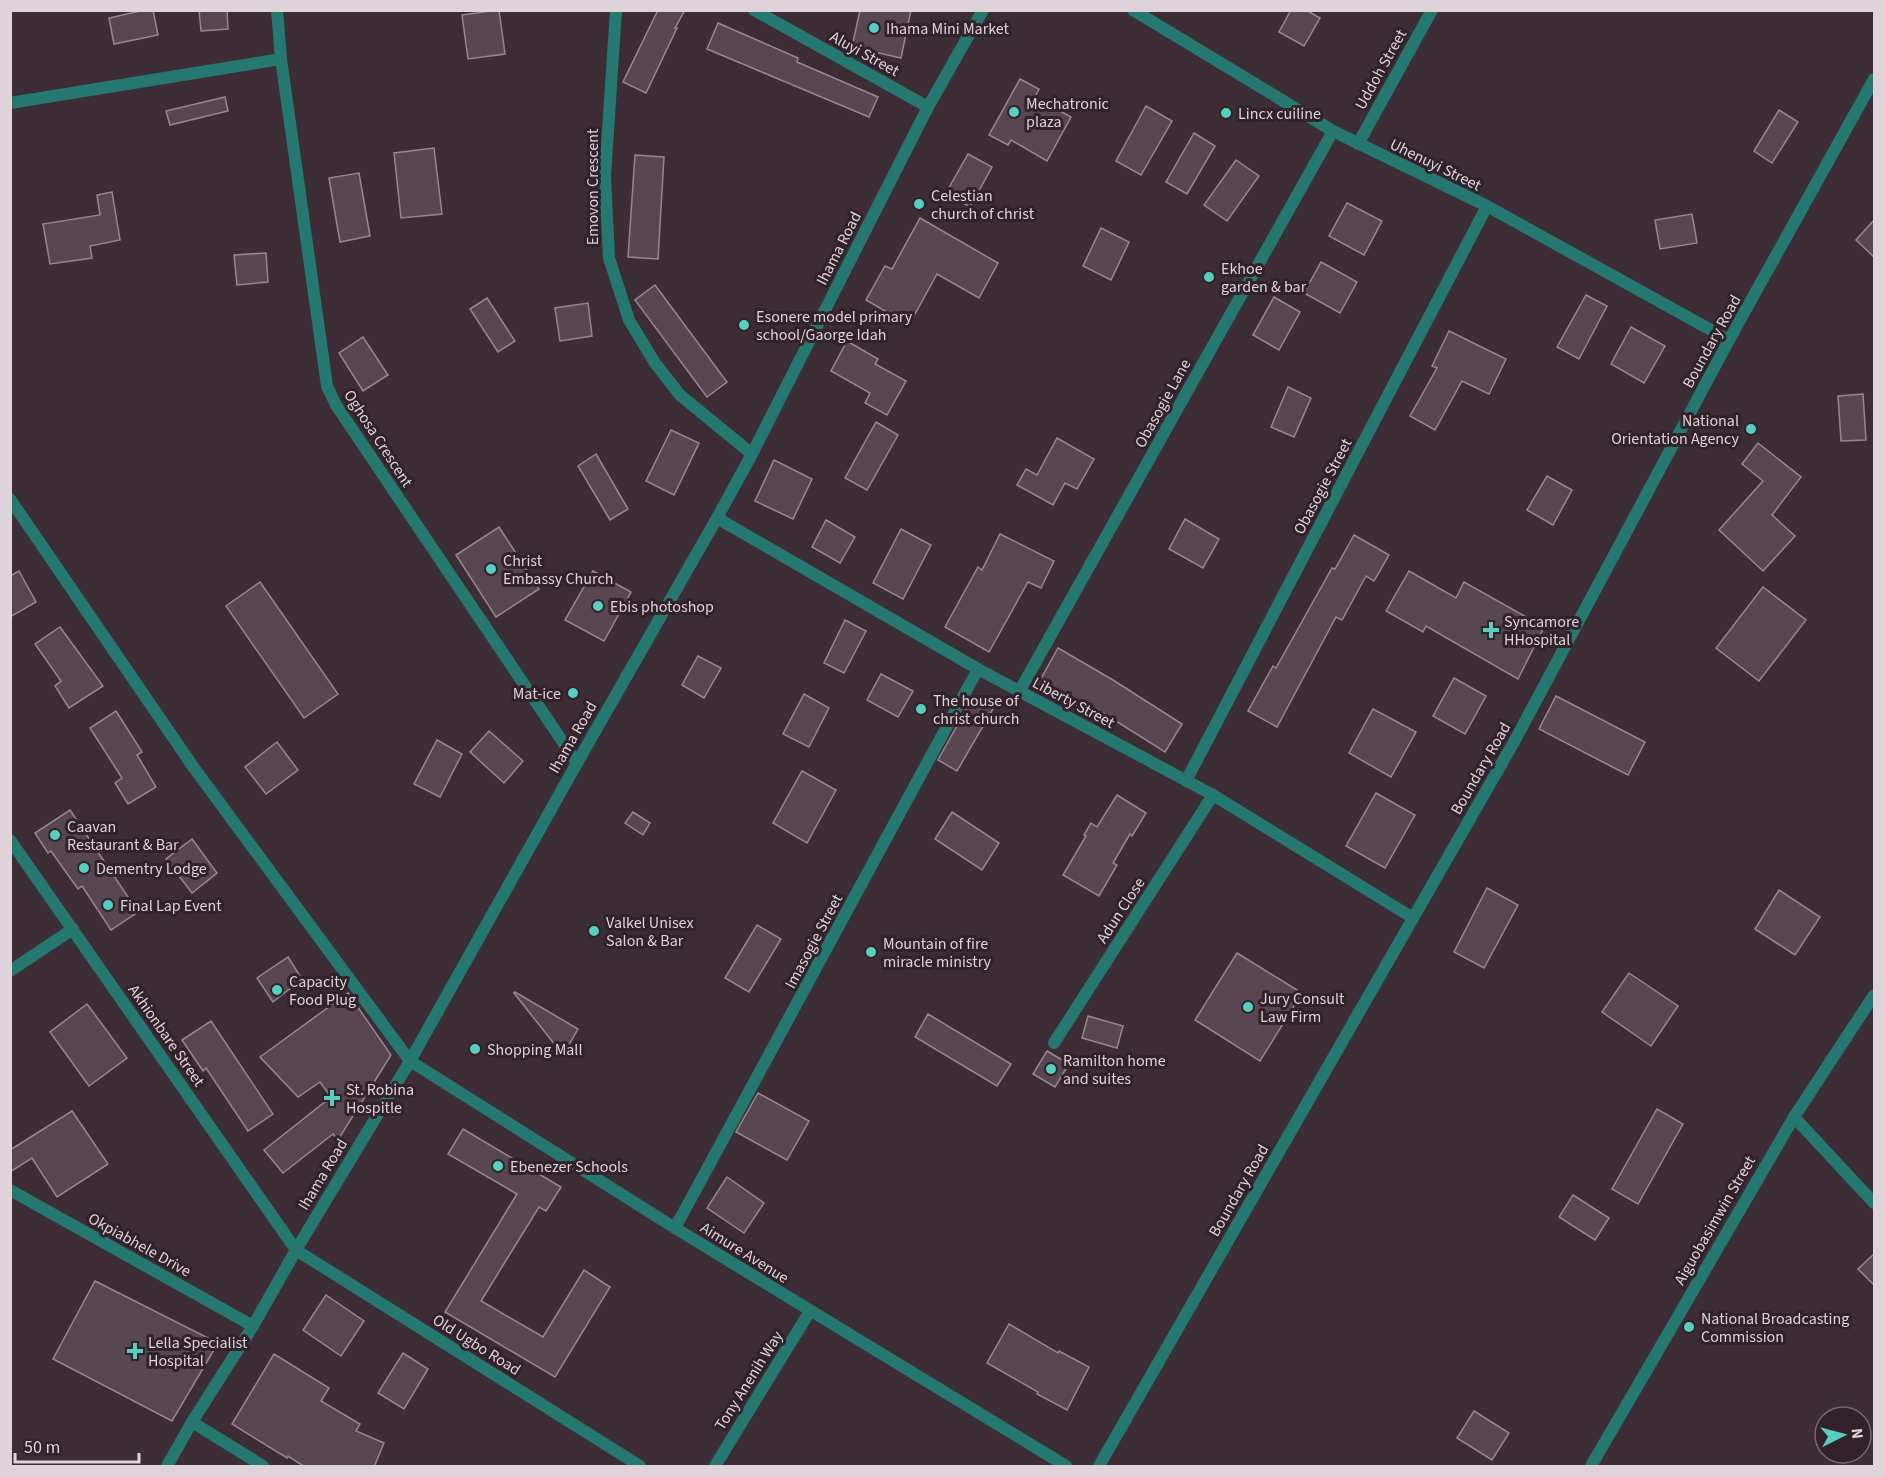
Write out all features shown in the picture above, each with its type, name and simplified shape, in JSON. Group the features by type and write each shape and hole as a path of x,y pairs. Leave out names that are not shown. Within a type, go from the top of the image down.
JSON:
{"street":[{"name":"Oghosa Crescent","path":"277,10 281,59 327,386 336,405 577,763"},
{"name":"Emovon Crescent","path":"616,10 605,176 609,258 629,320 655,363 680,395 752,454"},
{"name":"Aluyi Street","path":"754,10 928,107"},
{"name":"Ihama Road","path":"166,1467 253,1326 410,1061 717,518 752,454 928,107 983,10"},
{"name":"Uhenuyi Street","path":"1133,10 1358,144 1487,206 1730,340"},
{"name":"Uddoh Street","path":"1358,144 1432,10"},
{"path":"10,103 281,59"},
{"name":"Boundary Road","path":"1099,1467 1514,742 1730,340 1875,79"},
{"name":"Obasogie Lane","path":"1020,692 1333,130"},
{"name":"Obasogie Street","path":"1186,781 1487,206"},
{"path":"10,499 194,768 410,1061"},
{"name":"Liberty Street","path":"717,518 978,669 1213,795 1413,918"},
{"name":"Imasogie Street","path":"675,1228 978,669"},
{"name":"Adun Close","path":"1054,1043 1213,795"},
{"name":"Akhionbare Street","path":"10,840 296,1250"},
{"path":"10,971 73,929"},
{"name":"Aiguobasimwin Street","path":"1591,1467 1794,1117 1875,996"},
{"name":"Aimure Avenue","path":"410,1061 675,1228 1066,1467"},
{"path":"1794,1117 1875,1203"},
{"name":"Okpiabhele Drive","path":"10,1190 253,1326"},
{"name":"Old Ugbo Road","path":"296,1250 640,1467"},
{"name":"Tony Anenih Way","path":"715,1467 810,1311"},
{"path":"192,1422 263,1467"}],"building":[{"path":"153,10 158,35 114,44 109,18"},
{"path":"199,10 227,10 228,29 201,31"},
{"path":"499,10 505,54 468,59 462,15"},
{"path":"658,10 685,10 646,93 623,82"},
{"path":"860,10 911,10 901,58 852,47"},
{"path":"1291,10 1306,10 1320,18 1304,46 1279,32"},
{"path":"718,23 798,58 797,62 878,97 869,117 707,49"},
{"path":"1020,79 1039,89 1035,97 1071,117 1047,161 1011,140 1008,145 989,135"},
{"path":"225,97 228,111 170,125 166,111"},
{"path":"1146,106 1172,121 1141,175 1116,161"},
{"path":"1779,110 1798,122 1772,163 1754,151"},
{"path":"1194,133 1215,146 1187,194 1166,182"},
{"path":"434,148 442,214 401,218 394,153"},
{"path":"968,154 992,167 970,207 946,193"},
{"path":"635,155 664,157 658,259 628,257"},
{"path":"1236,160 1259,176 1227,221 1204,205"},
{"path":"359,173 370,236 340,242 329,178"},
{"path":"112,192 120,240 90,246 92,258 50,264 43,224 100,215 97,195"},
{"path":"1347,203 1382,221 1364,255 1329,236"},
{"path":"1692,214 1697,243 1660,249 1655,220"},
{"path":"920,218 998,263 979,298 937,274 909,325 866,300 885,266 892,269"},
{"path":"1875,219 1875,258 1856,240"},
{"path":"1101,228 1129,242 1111,280 1083,266"},
{"path":"266,253 268,282 237,285 234,255"},
{"path":"1321,262 1357,282 1340,313 1304,293"},
{"path":"655,285 727,382 707,397 635,300"},
{"path":"1586,295 1607,306 1579,359 1557,347"},
{"path":"1274,297 1300,312 1279,350 1253,335"},
{"path":"487,298 515,341 498,352 470,309"},
{"path":"588,303 592,336 560,341 555,308"},
{"path":"1631,327 1665,346 1644,383 1611,364"},
{"path":"1449,331 1506,359 1489,394 1462,381 1435,430 1410,416 1437,368 1432,366"},
{"path":"363,337 388,375 363,391 339,353"},
{"path":"847,341 878,359 875,364 906,381 887,415 865,403 870,393 831,371"},
{"path":"1288,387 1311,398 1294,437 1271,427"},
{"path":"1863,394 1866,440 1841,441 1838,396"},
{"path":"876,422 898,435 867,490 845,478"},
{"path":"671,430 699,443 674,495 646,481"},
{"path":"1057,438 1094,459 1077,489 1065,483 1053,505 1017,485 1026,469 1037,475"},
{"path":"1758,443 1801,477 1772,515 1795,536 1763,571 1719,530 1763,481 1742,464"},
{"path":"596,454 628,509 610,520 578,466"},
{"path":"774,460 812,479 793,519 755,501"},
{"path":"1547,476 1572,490 1553,525 1527,510"},
{"path":"1185,519 1219,539 1203,568 1169,549"},
{"path":"826,520 855,537 840,563 812,547"},
{"path":"499,527 539,589 496,617 456,555"},
{"path":"901,529 931,545 903,599 873,583"},
{"path":"1000,534 1054,561 1041,588 1028,582 989,652 945,627 978,567 982,570"},
{"path":"1354,535 1389,555 1374,581 1366,576 1342,620 1336,617 1277,727 1248,711 1273,666 1276,668 1332,568 1335,569"},
{"path":"19,571 36,602 10,617 10,576"},
{"name":"Ebis photoshop","path":"593,571 631,592 604,641 565,620"},
{"name":"Syncamore HHospital","path":"1409,571 1456,598 1464,582 1544,627 1518,679 1426,626 1423,632 1386,611"},
{"path":"260,582 338,694 304,718 226,606"},
{"path":"1763,587 1806,620 1759,681 1716,648"},
{"path":"845,620 866,631 844,673 824,663"},
{"path":"60,627 103,686 69,708 55,686 61,681 35,644"},
{"path":"1058,648 1182,724 1165,752 1097,709 1094,715 1038,684"},
{"path":"698,656 721,668 704,698 682,685"},
{"path":"881,674 913,691 898,717 867,700"},
{"path":"1454,678 1486,696 1465,734 1433,716"},
{"path":"804,694 829,708 809,747 783,734"},
{"path":"1556,696 1645,742 1628,775 1539,729"},
{"path":"973,697 993,709 957,771 938,760"},
{"path":"1373,709 1416,732 1391,777 1349,753"},
{"path":"116,711 142,752 137,755 156,787 128,804 115,783 122,778 90,728"},
{"path":"489,731 523,761 504,783 470,752"},
{"path":"437,740 462,754 440,797 414,784"},
{"path":"277,742 298,770 266,794 245,767"},
{"path":"802,771 836,790 807,843 773,823"},
{"path":"1376,793 1415,815 1385,868 1346,846"},
{"path":"1117,795 1146,813 1113,863 1117,865 1099,896 1063,875 1091,823 1097,827"},
{"path":"70,810 138,912 111,930 82,886 78,889 51,851 48,853 35,833"},
{"path":"633,812 650,823 643,835 625,823"},
{"path":"952,812 999,843 982,870 935,839"},
{"path":"192,839 217,873 192,893 166,859"},
{"path":"1487,888 1518,905 1484,968 1454,952"},
{"path":"1779,890 1820,917 1795,955 1755,929"},
{"path":"757,925 781,939 749,992 725,978"},
{"name":"Jury Consult Law Firm","path":"1237,953 1302,993 1260,1061 1195,1020"},
{"name":"Capacity Food Plug","path":"288,957 302,979 273,1002 257,978"},
{"path":"1629,973 1678,1006 1651,1046 1602,1012"},
{"name":"St. Robina Hospitle","path":"348,993 391,1055 338,1140 333,1134 283,1173 264,1150 331,1097 320,1082 298,1097 260,1057"},
{"path":"514,993 578,1029 563,1055"},
{"path":"87,1004 127,1058 89,1086 50,1032"},
{"path":"928,1014 1011,1064 997,1086 915,1037"},
{"path":"1088,1016 1123,1026 1117,1048 1082,1038"},
{"path":"211,1021 273,1114 248,1131 206,1068 203,1071 182,1040"},
{"name":"Ramilton home and suites","path":"1047,1051 1069,1064 1055,1087 1033,1074"},
{"path":"758,1093 809,1121 787,1160 736,1132"},
{"path":"1657,1109 1683,1124 1638,1204 1612,1189"},
{"path":"72,1111 108,1164 57,1197 32,1158 10,1172 10,1150"},
{"path":"463,1129 561,1187 546,1211 539,1207 481,1301 543,1337 584,1270 610,1287 555,1377 445,1312 517,1194 448,1154"},
{"path":"727,1177 764,1203 744,1233 707,1208"},
{"path":"1573,1195 1609,1218 1595,1240 1559,1217"},
{"path":"1875,1253 1875,1286 1858,1269"},
{"name":"Lella Specialist Hospital","path":"95,1281 218,1343 172,1421 53,1359"},
{"path":"326,1295 364,1321 341,1356 303,1330"},
{"path":"1009,1324 1058,1353 1059,1351 1089,1367 1067,1410 987,1363"},
{"path":"403,1353 428,1369 404,1409 378,1393"},
{"path":"274,1354 329,1388 321,1401 360,1424 356,1431 384,1443 374,1467 305,1467 232,1424"},
{"path":"1474,1411 1509,1433 1492,1460 1457,1438"}],"place":[{"name":"Ihama Mini Market","path":"874,28"},
{"name":"Mechatronic plaza","path":"1014,112"},
{"name":"Lincx cuiline","path":"1226,113"},
{"name":"Celestian church of christ","path":"919,204"},
{"name":"Ekhoe garden & bar","path":"1209,277"},
{"name":"Esonere model primary school/Gaorge Idah","path":"744,325"},
{"name":"National Orientation Agency","path":"1751,429"},
{"name":"Christ Embassy Church","path":"491,569"},
{"name":"Ebis photoshop","path":"598,606"},
{"name":"Syncamore HHospital","path":"1491,630"},
{"name":"Mat-ice","path":"573,693"},
{"name":"The house of christ church","path":"921,709"},
{"name":"Caavan Restaurant & Bar","path":"55,835"},
{"name":"Dementry Lodge","path":"84,868"},
{"name":"Final Lap Event","path":"108,905"},
{"name":"Valkel Unisex Salon & Bar","path":"594,931"},
{"name":"Mountain of fire miracle ministry","path":"871,952"},
{"name":"Capacity Food Plug","path":"277,990"},
{"name":"Jury Consult Law Firm","path":"1248,1007"},
{"name":"Shopping Mall","path":"475,1049"},
{"name":"Ramilton home and suites","path":"1051,1069"},
{"name":"St. Robina Hospitle","path":"332,1098"},
{"name":"Ebenezer Schools","path":"498,1166"},
{"name":"National Broadcasting Commission","path":"1689,1327"},
{"name":"Lella Specialist Hospital","path":"135,1351"}]}
